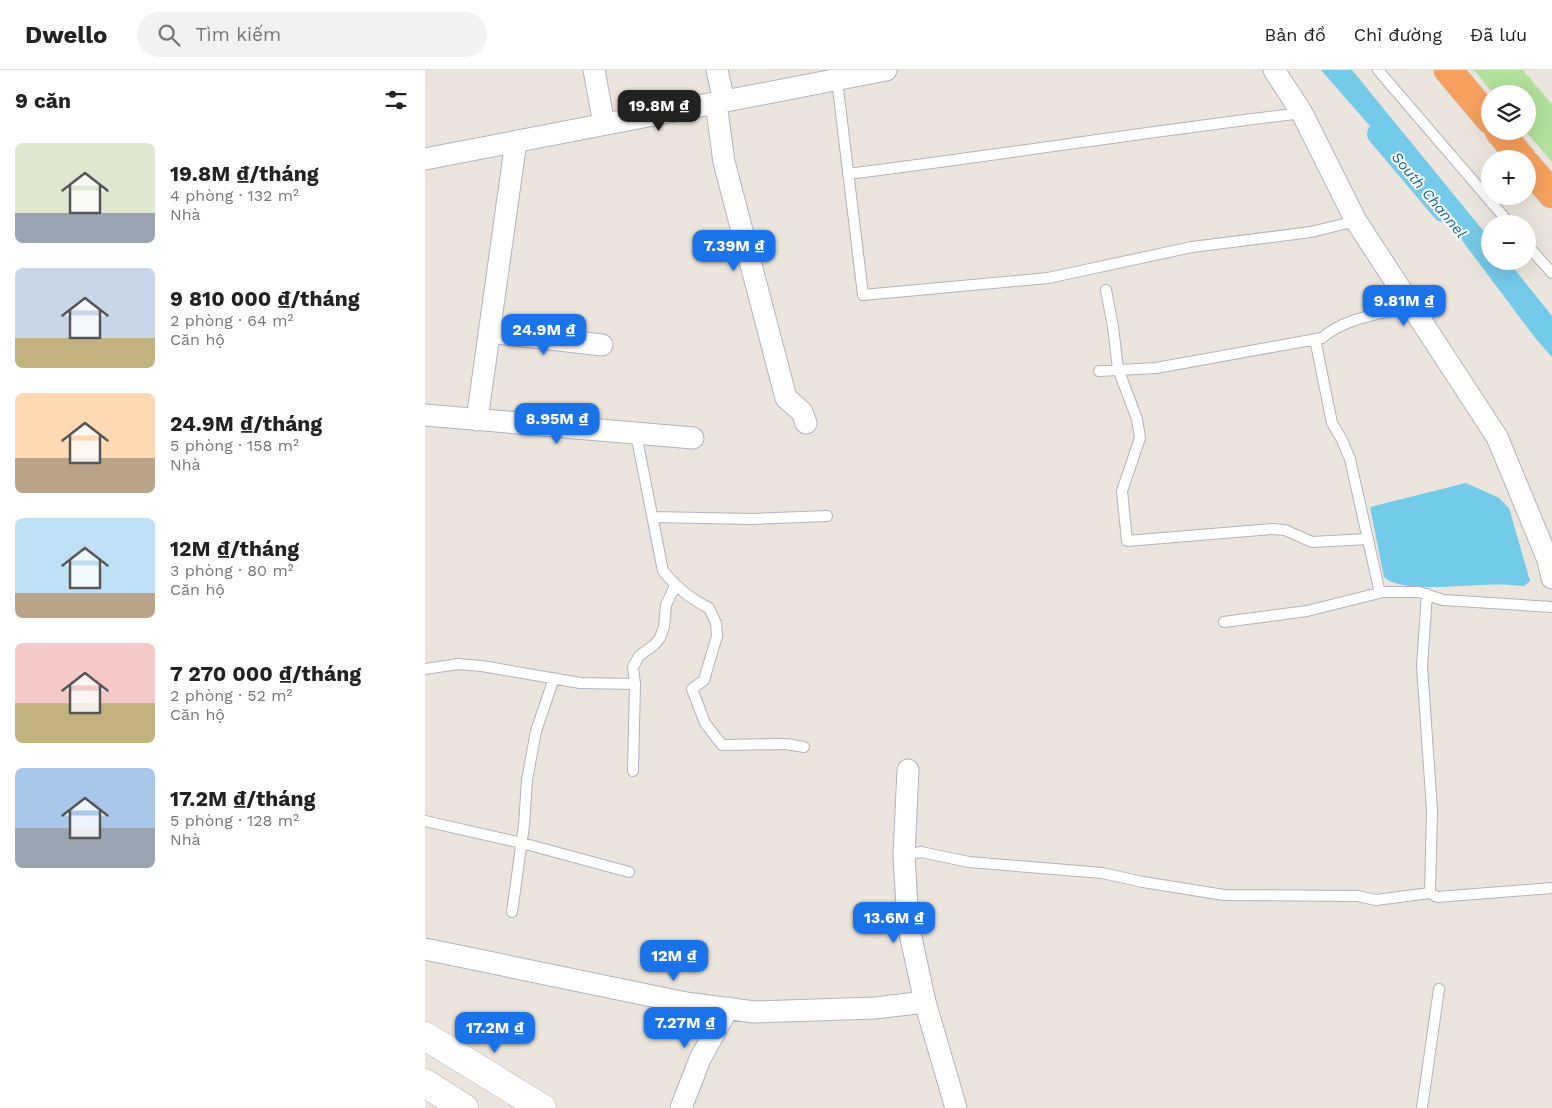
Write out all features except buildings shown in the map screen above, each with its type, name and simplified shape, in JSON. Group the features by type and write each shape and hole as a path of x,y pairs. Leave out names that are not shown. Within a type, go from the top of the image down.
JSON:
{"highway":[{"path":"1448,70 1481,109"},
{"path":"1506,140 1515,150"},
{"path":"1536,175 1552,194"}],"main road":[{"path":"425,1036 542,1108"},
{"path":"425,1083 464,1108"}],"street":[{"path":"594,70 604,124"},
{"path":"717,70 724,162 786,398 802,412 806,423"},
{"path":"426,153 516,141 720,102 836,75 886,70"},
{"path":"1274,70 1302,113 1356,220 1497,437 1548,560 1552,578"},
{"path":"477,420 516,141"},
{"path":"489,332 602,345"},
{"path":"425,415 693,438"},
{"path":"908,770 904,855 908,924 925,1002 956,1108"},
{"path":"425,949 686,1003 754,1012 875,1008 925,1002"},
{"path":"681,1108 700,1058 728,1008"}],"lane":[{"path":"1378,70 1502,215"},
{"path":"836,75 863,295 1048,278 1192,247 1311,232 1356,220"},
{"path":"848,174 965,160 1189,127 1302,113"},
{"path":"1536,255 1552,273"},
{"path":"1106,290 1118,370 1137,419 1140,438 1122,491 1127,541 1273,528 1285,530 1312,542 1368,539"},
{"path":"1099,370 1156,368 1322,338 1346,323 1412,306"},
{"path":"1315,339 1332,422 1350,459 1379,589 1383,592"},
{"path":"636,434 663,572 675,586 692,600 709,608 716,623 717,636 711,660 703,680 692,689 705,723 722,745 787,744 804,747"},
{"path":"653,517 752,518 827,516"},
{"path":"633,771 635,684 633,667 639,656 655,645 660,638 664,627 667,605 675,586"},
{"path":"1224,622 1307,611 1383,592 1419,592 1443,600 1552,608"},
{"path":"1427,594 1422,666 1432,810 1430,893"},
{"path":"425,669 458,664 482,666 580,683 635,684"},
{"path":"512,912 522,843 527,780 536,731 554,678"},
{"path":"425,821 522,843 629,872"},
{"path":"904,855 921,852 969,862 1102,873 1143,882 1224,895 1357,896 1376,900 1430,893 1437,897 1552,888"},
{"path":"1422,1108 1439,989"}],"green space":[{"path":"1474,70 1523,70 1536,85 1486,85"},
{"path":"1536,85 1552,104 1552,162 1533,140 1536,140"}],"water":[{"name":"South Channel","path":"1321,70 1352,70 1481,228 1481,266 1416,179"},
{"name":"South Channel","path":"1484,270 1515,270 1552,316 1552,357 1536,339"},
{"path":"1466,483 1499,498 1509,508 1530,581 1524,586 1417,587 1392,582 1384,577 1370,507"}],"waterway":[{"name":"South Channel","path":"1378,134 1443,211"}]}
